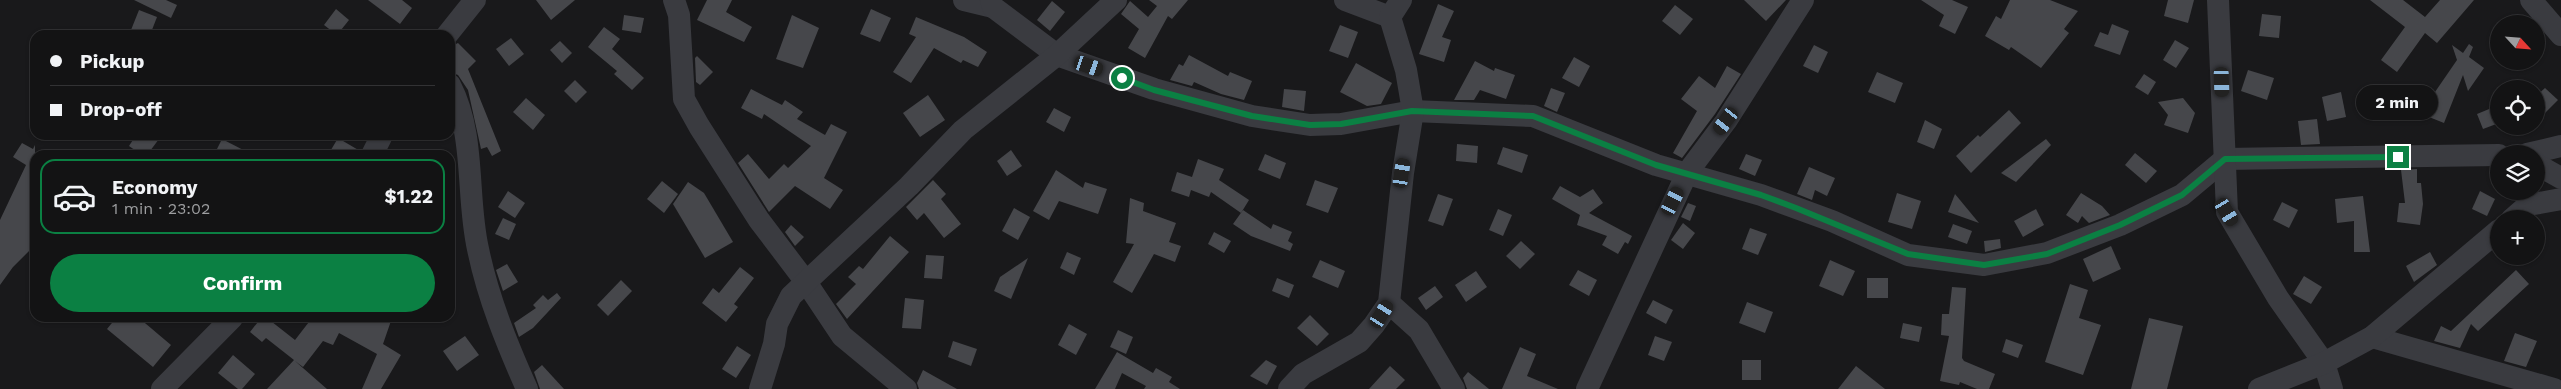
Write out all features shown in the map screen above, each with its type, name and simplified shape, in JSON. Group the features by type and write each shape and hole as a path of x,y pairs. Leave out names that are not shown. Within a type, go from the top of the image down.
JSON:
{"street":[{"path":"674,0 679,15 684,99 759,220 806,282 842,336 906,389"},
{"path":"964,0 992,3 1057,54 1154,90 1252,116 1310,125 1341,124 1412,111 1533,116 1656,165 1761,195 1832,221 1908,254 1984,265 2047,254 2120,225 2182,195 2225,159 2490,155"},
{"path":"760,389 774,344 777,324 791,296 909,186 964,130 1057,54 1116,0"},
{"path":"1289,389 1303,374 1359,342 1374,325 1389,303 1402,173 1412,111 1396,8 1345,0"},
{"path":"1588,389 1686,173 1726,121 1803,0"},
{"path":"2218,0 2227,212 2278,298 2324,363 2332,389"},
{"path":"2531,0 2561,35"},
{"path":"450,30 466,3"},
{"path":"455,94 458,100 468,150 471,202 478,249 496,316 527,389"},
{"path":"2545,150 2561,146"},
{"path":"2545,169 2561,178"},
{"path":"2522,210 2528,205 2561,199"},
{"path":"2259,389 2324,363 2372,337 2490,238"},
{"path":"1389,303 1419,330 1454,389"},
{"path":"162,389 228,322"},
{"path":"2372,337 2554,389"}],"building":[{"path":"134,0 166,0 177,5 171,18"},
{"path":"368,0 402,0 412,8 400,24"},
{"path":"536,0 575,0 551,20"},
{"path":"707,0 732,0 726,12 752,27 744,42 697,20"},
{"path":"1149,0 1188,0 1172,19 1168,16 1145,58 1128,48 1139,29 1121,14 1130,1 1148,17 1157,6"},
{"path":"1744,0 1786,0 1766,21"},
{"path":"1921,0 1952,0 1968,7 1955,34 1939,26 1944,15"},
{"path":"2010,0 2050,0 2078,11 2064,29 2069,33 2041,68 2011,47 2009,50 1985,36 1996,16 2001,19"},
{"path":"2168,0 2194,0 2188,23 2164,16"},
{"path":"2370,0 2403,0 2425,17 2440,0 2474,0 2437,43 2425,33 2397,72 2381,60 2405,27"},
{"path":"1052,1 1065,12 1050,31 1037,20"},
{"path":"1438,4 1454,11 1442,37 1451,40 1444,62 1419,54"},
{"path":"1675,5 1693,19 1680,35 1662,21"},
{"path":"336,9 349,20 341,30 330,30 324,25"},
{"path":"871,9 891,18 880,42 860,34"},
{"path":"139,10 157,17 152,30 131,30"},
{"path":"2262,14 2281,16 2279,38 2259,36"},
{"path":"624,15 644,18 641,33 622,30"},
{"path":"792,15 819,28 803,68 776,59"},
{"path":"916,17 964,37 987,52 978,67 963,60 961,63 934,48 911,83 893,72 916,37 909,34"},
{"path":"2112,24 2129,31 2120,55 2094,46 2100,32 2108,35"},
{"path":"1340,25 1358,32 1348,58 1329,51"},
{"path":"604,27 620,39 612,49 644,78 632,90 614,74 617,71 588,47"},
{"path":"511,38 524,54 509,66 496,49"},
{"path":"2175,40 2189,48 2176,68 2163,60"},
{"path":"560,41 572,53 562,63 550,50"},
{"path":"458,43 476,61 468,69 501,151 492,156 487,147 481,149 468,90 458,75 455,74 455,44"},
{"path":"2469,44 2473,47 2469,57 2484,68 2468,91 2463,75 2444,123 2424,115 2432,91 2435,92 2457,60 2452,45 2463,53"},
{"path":"1814,45 1828,52 1818,73 1803,66"},
{"path":"1189,55 1228,76 1230,72 1252,81 1244,100 1221,94 1194,82 1192,86 1170,80 1179,64 1183,66"},
{"path":"697,56 713,72 700,85 696,82 695,58"},
{"path":"1574,57 1590,66 1579,87 1562,78"},
{"path":"1475,61 1494,71 1495,68 1515,75 1506,99 1480,90 1474,100 1454,100"},
{"path":"1356,63 1392,83 1381,104 1367,106 1340,92"},
{"path":"1727,66 1741,74 1715,114 1682,158 1673,153 1697,111 1681,99 1699,76 1715,88"},
{"path":"2248,70 2274,78 2267,100 2241,91"},
{"path":"1877,72 1903,83 1895,103 1868,92"},
{"path":"2144,74 2156,82 2148,95 2135,87"},
{"path":"575,80 587,92 576,103 564,91"},
{"path":"1551,88 1565,93 1557,112 1544,106"},
{"path":"2545,88 2558,100 2545,113"},
{"path":"751,89 782,105 785,100 803,112 797,119 825,135 831,124 847,132 824,178 843,190 830,209 795,186 769,212 738,163 748,154 769,179 784,164 788,168 811,146 764,114 762,119 741,108"},
{"path":"1284,89 1306,91 1304,111 1282,107"},
{"path":"2341,92 2346,117 2327,121 2322,97"},
{"path":"928,95 945,120 920,137 903,113"},
{"path":"526,98 545,115 533,130 513,112"},
{"path":"2183,98 2195,113 2188,133 2164,125 2168,115 2158,102"},
{"path":"1054,108 1071,117 1064,132 1046,122"},
{"path":"2490,109 2490,126 2483,129 2477,114"},
{"path":"2009,110 2021,123 1971,173 1956,156"},
{"path":"2317,119 2320,144 2301,145 2298,121"},
{"path":"1925,120 1942,129 1934,149 1917,142"},
{"path":"2046,139 2051,145 2016,182 2001,173"},
{"path":"133,140 158,140 151,150 135,150 129,146"},
{"path":"222,140 224,140 243,150 216,150"},
{"path":"337,140 341,140 358,150 331,150"},
{"path":"22,143 33,149 35,145 35,150 30,150 30,250 13,267 0,285 0,220 26,165 13,157"},
{"path":"1457,144 1478,146 1477,163 1456,161"},
{"path":"1503,147 1528,155 1522,173 1497,164"},
{"path":"1011,150 1022,166 1007,176 997,161"},
{"path":"2135,153 2157,171 2146,183 2125,165"},
{"path":"1265,154 1286,163 1280,179 1258,170"},
{"path":"1746,154 1762,160 1755,176 1739,169"},
{"path":"1198,159 1224,169 1219,180 1249,200 1241,213 1211,192 1209,197 1191,190 1189,197 1171,191 1177,172 1192,177"},
{"path":"1809,167 1835,178 1827,196 1815,190 1812,200 1797,194"},
{"path":"2417,169 2417,183 2421,183 2423,204 2420,225 2397,222 2399,203 2405,203 2401,170"},
{"path":"1056,170 1083,188 1085,182 1107,189 1098,214 1059,201 1049,220 1033,211"},
{"path":"933,180 946,194 941,199 961,224 944,238 924,213 917,220 906,207"},
{"path":"1315,180 1338,188 1328,213 1306,205"},
{"path":"662,181 678,194 664,213 647,199"},
{"path":"688,182 704,193 733,242 705,258 673,204"},
{"path":"1560,186 1580,197 1593,189 1603,203 1589,213 1632,236 1628,244 1625,242 1618,254 1602,245 1607,236 1577,225 1580,215 1552,199"},
{"path":"508,191 525,203 515,218 498,207"},
{"path":"2480,191 2490,196 2490,200 2495,200 2487,216 2472,209"},
{"path":"1897,193 1921,201 1912,229 1888,222"},
{"path":"2081,193 2102,206 2110,215 2089,223 2082,216 2078,223 2066,215"},
{"path":"1438,194 1453,199 1443,226 1428,221"},
{"path":"1955,194 1979,223 1948,212"},
{"path":"2363,196 2370,252 2354,252 2354,221 2337,223 2335,199"},
{"path":"1130,198 1144,203 1143,211 1176,223 1169,242 1181,246 1175,262 1154,254 1132,293 1113,282 1134,244 1126,243"},
{"path":"2282,202 2298,210 2289,228 2273,220"},
{"path":"1688,203 1696,206 1690,221 1681,217"},
{"path":"1014,208 1030,217 1018,240 1002,231"},
{"path":"1498,209 1512,215 1503,236 1489,230"},
{"path":"2036,209 2044,225 2023,237 2014,221"},
{"path":"1243,210 1271,229 1273,224 1292,232 1288,241 1293,244 1290,251 1251,236 1233,224"},
{"path":"503,218 516,224 509,240 495,234"},
{"path":"1683,223 1695,233 1683,249 1671,240"},
{"path":"1953,224 1972,231 1967,244 1948,237"},
{"path":"791,225 804,237 795,246 785,232"},
{"path":"1750,228 1767,234 1758,255 1742,249"},
{"path":"1214,232 1231,241 1224,253 1208,244"},
{"path":"890,236 909,252 847,319 836,304 856,284 848,277 859,266 863,269"},
{"path":"2000,239 2001,248 1985,252 1984,241"},
{"path":"1521,241 1535,254 1520,269 1506,256"},
{"path":"2111,246 2121,269 2093,282 2083,259"},
{"path":"1067,252 1081,258 1074,275 1060,268"},
{"path":"2430,252 2437,265 2414,282 2406,266"},
{"path":"926,255 944,256 942,279 924,278"},
{"path":"1028,258 1011,299 994,291 1000,277"},
{"path":"1320,260 1345,271 1338,288 1312,277"},
{"path":"1830,260 1855,271 1843,296 1819,286"},
{"path":"507,264 518,282 503,291 496,270"},
{"path":"740,267 754,278 734,304 738,307 726,322 702,303 713,288 719,293"},
{"path":"1578,270 1597,280 1589,296 1569,285"},
{"path":"2516,270 2529,284 2478,331 2471,324 2460,348 2434,341 2441,326 2451,331"},
{"path":"1476,271 1487,287 1466,302 1455,285"},
{"path":"2304,276 2322,287 2311,304 2293,294"},
{"path":"1277,278 1294,285 1289,298 1272,291"},
{"path":"1867,278 1888,278 1888,298 1867,298"},
{"path":"621,280 632,291 608,316 597,305"},
{"path":"2070,284 2088,290 2079,318 2101,325 2083,375 2045,362"},
{"path":"1435,286 1443,297 1426,310 1418,298"},
{"path":"1952,287 1966,288 1962,358 1964,361 1995,374 1989,389 1977,389 1960,382 1959,385 1940,381 1949,336 1941,335 1942,314 1949,314"},
{"path":"557,293 561,298 533,328 519,337 514,323 536,308 533,305 543,295 548,300"},
{"path":"905,298 924,300 921,329 902,328"},
{"path":"1653,300 1673,310 1666,324 1646,313"},
{"path":"1747,302 1773,312 1765,333 1739,323"},
{"path":"1310,315 1329,334 1317,346 1297,328"},
{"path":"2149,318 2183,326 2167,389 2131,389"},
{"path":"113,322 144,322 171,345 153,367 107,329"},
{"path":"258,322 272,322 295,340 309,322 391,322 383,344 401,355 381,389 362,389 377,354 339,333 333,345 323,341 303,367 295,361 327,389 267,389 294,360 266,338 262,342 250,332"},
{"path":"1903,323 1922,327 1919,342 1900,338"},
{"path":"1069,324 1087,334 1076,355 1058,345"},
{"path":"1118,330 1133,337 1126,354 1110,347"},
{"path":"2515,333 2537,341 2526,367 2504,361"},
{"path":"465,336 479,355 457,371 443,351"},
{"path":"1655,336 1672,342 1664,361 1648,355"},
{"path":"2006,339 2023,345 2018,358 2002,352"},
{"path":"953,341 977,349 971,366 948,357"},
{"path":"737,346 751,355 736,378 722,369"},
{"path":"1520,347 1536,354 1527,376 1558,389 1502,389"},
{"path":"1117,352 1153,373 1156,368 1172,377 1169,382 1180,389 1144,389 1146,386 1122,373 1115,389 1095,389"},
{"path":"233,355 255,374 242,389 238,389 218,373"},
{"path":"1266,360 1277,366 1267,385 1250,376"},
{"path":"1742,360 1761,360 1761,380 1742,380"},
{"path":"542,365 564,389 540,389 534,372"},
{"path":"1390,366 1405,380 1396,389 1369,389"},
{"path":"1856,366 1885,389 1838,389"},
{"path":"923,370 957,389 919,389 917,383"},
{"path":"1468,372 1489,389 1467,389 1463,378"}],"route":[{"path":"1122,78 1154,90 1252,116 1310,125 1341,124 1412,111 1533,116 1656,165 1761,195 1832,221 1908,254 1984,265 2047,254 2120,225 2182,195 2225,159 2398,157"}]}
